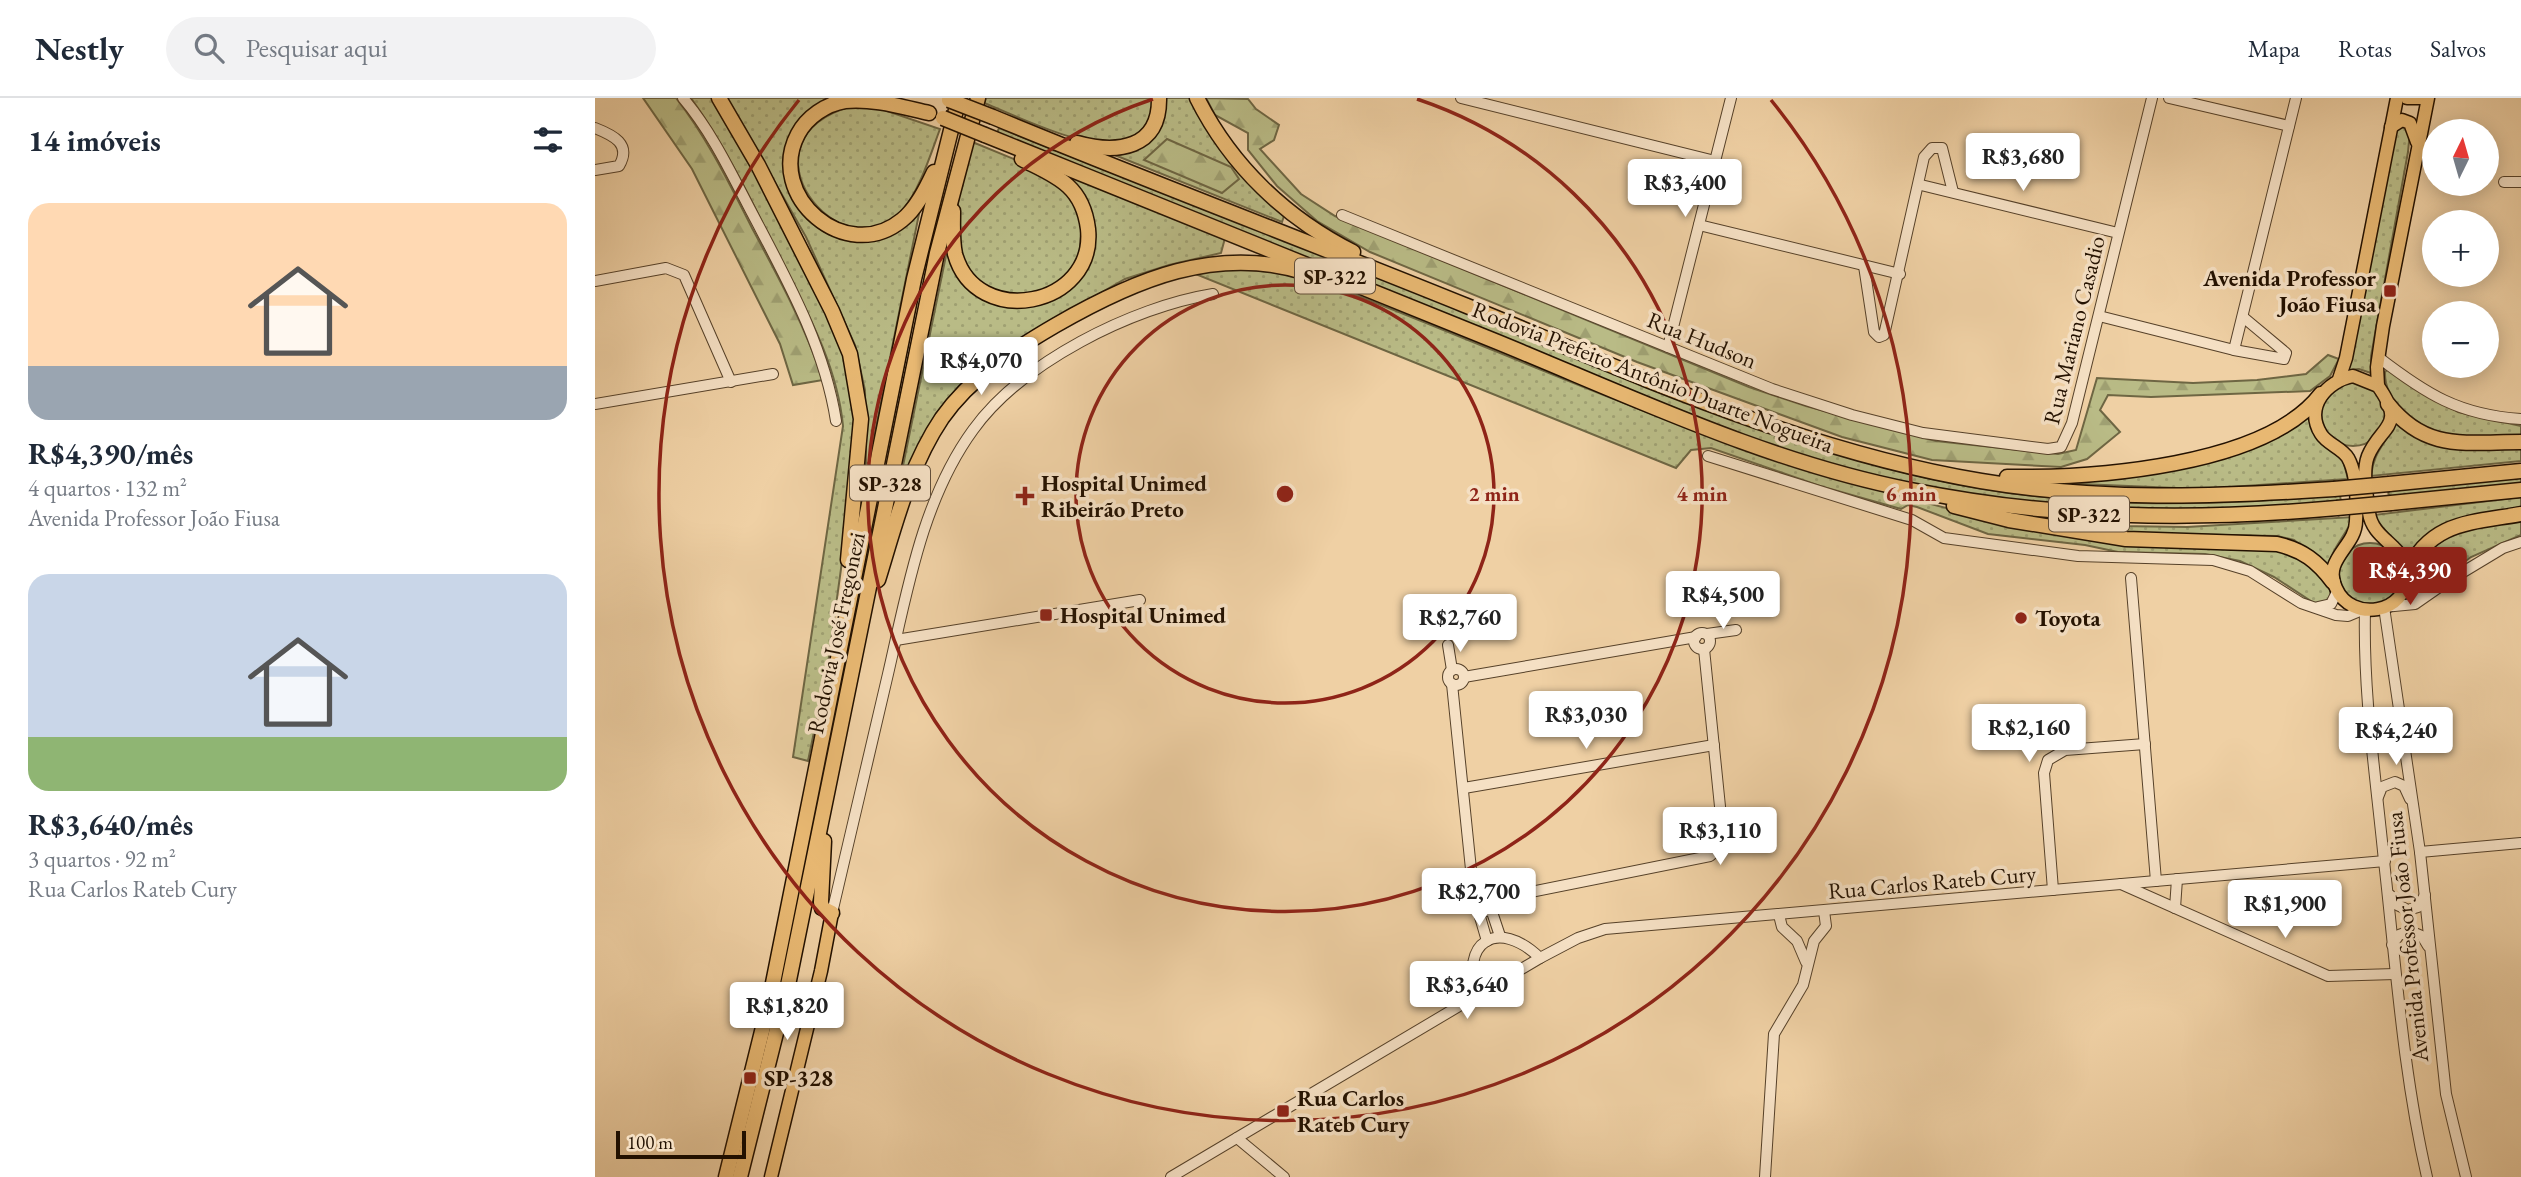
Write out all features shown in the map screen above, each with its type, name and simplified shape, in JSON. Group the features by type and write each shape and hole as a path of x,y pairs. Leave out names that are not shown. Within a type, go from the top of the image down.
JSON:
{"highway":[{"path":"719,98 758,165 832,311 855,374 861,419 857,482 836,664"},
{"name":"Rodovia Prefeito Antônio Duarte Nogueira","path":"892,98 1738,439 1845,475 1968,500 2096,515 2200,517 2337,508 2521,490"},
{"name":"Rodovia José Fregonezi","path":"740,1177 788,985 849,672 956,177 978,98"},
{"path":"1014,126 1086,146 1118,149 1137,143 1149,132 1157,116 1159,98"},
{"path":"1197,98 1248,173 1287,212 1321,236 1429,291"},
{"name":"Rodovia José Fregonezi","path":"726,1177 769,1003 914,279 944,148 950,99"},
{"name":"Rodovia Prefeito Antônio Duarte Nogueira","path":"950,99 1798,436 1923,470 1997,484 2102,495 2210,498 2521,471"},
{"path":"936,115 859,100 828,107 803,125 793,145 790,167 795,190 807,210 834,230 856,235 881,232 899,222 914,207 944,148"},
{"path":"956,177 954,244 959,263 973,283 995,297 1022,302 1047,297 1073,278 1082,263 1088,242 1086,219 1077,198 1066,184 985,135"},
{"path":"849,672 909,482 929,440 955,401 972,383 1030,340 1141,281 1211,264 1282,266 1424,312"},
{"path":"1923,470 2047,478 2154,468 2193,459 2286,427 2307,412 2321,394"},
{"path":"2388,404 2409,428 2430,438 2451,442 2521,442"},
{"path":"1845,475 2010,520 2093,534 2176,542 2277,544 2292,547 2313,559 2335,587"},
{"path":"2406,577 2424,544 2446,529 2521,514"},
{"path":"827,791 821,902 823,908 832,912"}],"main road":[{"path":"2397,98 2346,358 2339,379 2321,394 2316,408 2321,435 2346,455 2350,462 2356,516 2354,533 2334,563 2335,587 2362,611 2384,607 2394,600 2406,577 2399,552 2376,533 2370,516 2367,463 2369,454 2389,426 2388,404 2378,386 2378,358 2428,98"},
{"path":"2407,98 2422,98"},
{"path":"2391,127 2402,120 2410,123 2418,150"},
{"path":"2339,379 2360,377 2378,386"},
{"path":"771,1177 821,971 832,912"}],"street":[{"path":"683,98 719,150 807,322 827,374 836,421"},
{"path":"1461,98 1715,161"},
{"path":"1668,347 1731,98"},
{"name":"Rua Mariano Casadio","path":"2061,447 2073,424 2152,98"},
{"path":"2169,98 2289,126"},
{"path":"2234,350 2296,98"},
{"path":"595,128 617,137 623,146 624,158 619,166 595,170"},
{"path":"1864,266 1874,332 1879,337 1884,335 1900,274 1921,185 1924,157 1932,148 1942,148 1953,192"},
{"path":"2504,182 2521,182"},
{"path":"1921,185 2118,233"},
{"name":"Rua Hudson","path":"1342,215 1772,389 1852,415 1923,433 2048,449 2061,447"},
{"path":"1699,225 1900,274"},
{"path":"595,281 666,268 684,275 731,382"},
{"path":"832,912 916,555 944,478 973,429 1006,392 1066,352 1122,322 1177,300 1213,294"},
{"path":"2099,316 2234,350 2284,359 2286,353 2243,317"},
{"path":"2378,358 2416,386 2448,404 2490,417 2521,419"},
{"path":"595,404 773,374"},
{"path":"1708,456 1912,520 1944,538 2078,556 2224,562 2263,577 2311,606 2336,615 2348,616 2362,611"},
{"path":"2384,607 2415,604 2474,564 2521,542"},
{"path":"2406,577 2409,589 2419,596 2438,588"},
{"path":"2131,578 2156,881"},
{"path":"2311,606 2324,607 2331,604 2335,587"},
{"path":"895,640 1140,600"},
{"name":"Avenida Professor João Fiusa","path":"2384,607 2420,852 2446,1094 2466,1177"},
{"name":"Avenida Professor João Fiusa","path":"2362,611 2376,800 2385,861 2395,974 2403,1042 2427,1177"},
{"path":"1464,677 1736,630"},
{"path":"1478,910 1493,904 1710,856 1719,849 1723,836 1704,649 1710,644 1701,636"},
{"path":"1448,645 1452,670 1448,677 1452,684 1472,879 1477,892 1473,901 1487,941"},
{"path":"1452,670 1459,669 1464,677"},
{"path":"1452,684 1460,684 1464,677"},
{"path":"2053,890 2043,773 2047,760 2065,750 2145,744"},
{"path":"1464,788 1714,745"},
{"path":"2376,800 2382,787 2395,782 2404,786 2414,805"},
{"path":"2420,852 2521,843"},
{"name":"Rua Carlos Rateb Cury","path":"1171,1177 1541,958 1578,938 1605,929 2385,861"},
{"path":"2175,908 2177,879"},
{"path":"2120,884 2328,976 2395,974"},
{"path":"2386,888 2395,904 2408,910 2418,906 2425,895"},
{"path":"1477,892 1490,890 1500,936"},
{"path":"1765,1177 1774,1034 1803,985 1806,962 1814,941 1826,926 1824,911"},
{"path":"1779,915 1782,927 1797,941 1806,962"},
{"path":"2392,945 2399,935 2410,931 2422,936 2430,949"},
{"path":"1478,997 1471,966 1487,941 1500,936 1523,942 1541,958"},
{"path":"1797,941 1814,941"},
{"path":"1237,1138 1284,1177"}],"green space":[{"path":"643,98 676,98 698,129 782,284 823,380 793,385 780,344 692,169"},
{"path":"691,98 715,98 836,325 858,405 853,481 828,664 808,761 793,757 843,426 840,403 827,358 809,315 737,173"},
{"path":"727,98 842,98 798,125 791,175 792,194 808,218 822,230 836,237 864,236 920,209 869,462 866,464 865,390 855,345 806,237"},
{"path":"986,98 1155,100 1147,124 1140,134 1130,141 1115,144 1097,143 1057,133 984,103"},
{"path":"1162,98 1193,98 1247,177 1284,216 1282,222 1117,156 1143,146"},
{"path":"1206,98 1248,99 1256,109 1279,125 1274,140 1260,149 1301,194 1335,216 1749,387 1806,406 1936,441 2058,454 2076,450 2097,378 2193,383 2257,380 2306,374 2328,355 2339,359 2330,376 2310,391 2151,397 2108,395 2100,410 2120,432 2087,459 2061,467 1932,460 1842,437 1637,362 1370,252 1317,221 1277,186 1248,150 1248,133 1215,115"},
{"path":"852,106 884,110 940,129 914,194 902,211 877,227 852,227 828,216 809,196 799,172 801,146 817,123"},
{"path":"2403,124 2410,131 2408,152 2371,356 2371,373 2359,369 2348,370 2395,128"},
{"path":"999,128 1688,402 1797,442 1853,459 1966,486 2059,499 2199,503 2340,495 2341,502 2197,514 2004,501 1887,479 1805,457 1716,425 997,133"},
{"path":"1167,139 1231,167 1239,179 1222,193 1144,160"},
{"path":"970,141 1026,164 1071,195 1082,220 1079,261 1058,287 1007,297 982,284 970,274 962,259 958,242 957,209"},
{"path":"1075,178 1225,238 1221,253 1125,279 992,356 942,407 896,500 950,236 956,268 1000,294 1030,304 1044,303 1059,297 1083,273 1092,251 1071,179"},
{"path":"1214,267 1297,274 1325,283 1715,438 1787,463 1896,495 2006,523 2281,550 2311,564 2319,571 2330,588 2330,598 2322,604 2314,603 2274,577 2240,561 2205,554 2118,552 2085,545 1988,534 1917,507 1908,505 1901,509 1820,486 1711,448 1691,450 1676,468 1188,271"},
{"path":"2388,369 2458,412 2521,426 2521,437 2472,439 2443,436 2422,428 2404,413 2390,394 2385,372"},
{"path":"2353,382 2371,388 2379,396 2385,414 2379,432 2371,440 2353,446 2335,440 2327,432 2321,414 2327,396 2335,388"},
{"path":"2311,416 2343,460 2348,479 2201,489 2056,483 2273,438"},
{"path":"2395,420 2409,431 2438,443 2521,446 2521,461 2371,476 2378,452"},
{"path":"2521,476 2521,485 2389,498 2388,490"},
{"path":"2521,497 2521,510 2463,521 2408,558 2374,515"},
{"path":"2021,516 2119,526 2187,527 2353,517 2332,555 2329,568 2294,540 2277,536 2122,533"},
{"path":"2521,517 2521,535 2471,557 2424,591 2416,591 2410,583 2413,567 2440,537"},
{"path":"2364,543 2376,543 2392,552 2399,562 2399,586 2392,596 2376,605 2364,605 2353,600 2344,591 2339,580 2339,568 2344,557 2353,548"}],"place":[{"name":"Avenida Professor João Fiusa","path":"2390,291"},
{"name":"Hospital Unimed Ribeirão Preto","path":"1025,496"},
{"name":"Hospital Unimed","path":"1046,615"},
{"name":"Toyota","path":"2021,618"},
{"name":"SP-328","path":"750,1078"},
{"name":"Rua Carlos Rateb Cury","path":"1283,1111"}]}
